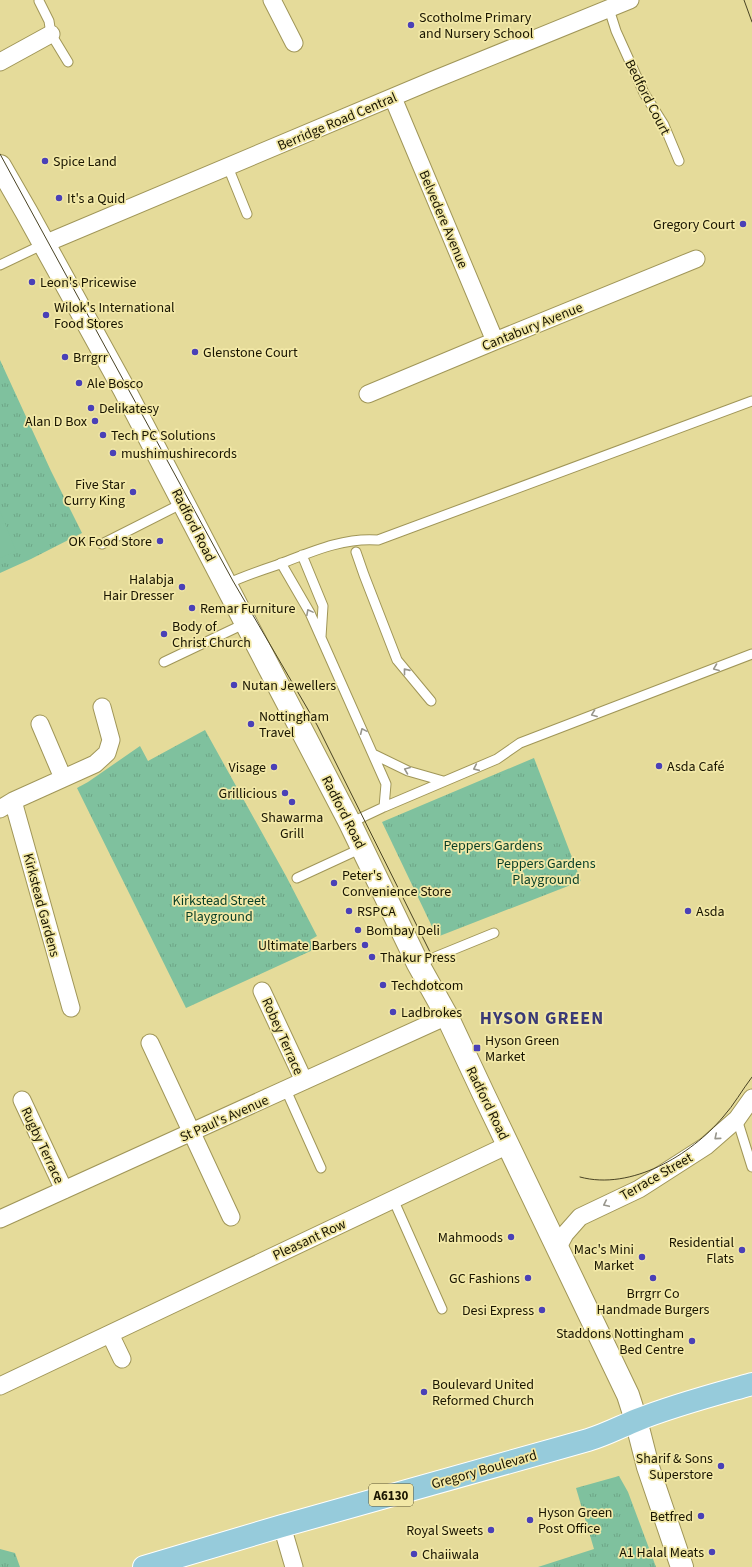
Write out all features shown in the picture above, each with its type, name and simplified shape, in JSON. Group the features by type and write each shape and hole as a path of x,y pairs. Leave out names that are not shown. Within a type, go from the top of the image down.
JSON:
{"main road":[{"name":"Gregory Boulevard","path":"144,1567 282,1526 588,1440 607,1434 636,1420 688,1402 752,1384"}],"street":[{"path":"272,0 294,44"},
{"name":"Berridge Road Central","path":"44,244 630,0"},
{"path":"0,62 51,34"},
{"name":"Belvedere Avenue","path":"393,98 495,341"},
{"name":"Radford Road","path":"0,166 124,390 350,823 418,964 447,1016 625,1388 636,1420 648,1467 682,1567"},
{"name":"Cantabury Avenue","path":"368,394 696,259"},
{"path":"7,805 95,764 107,753 111,740 102,707"},
{"path":"40,724 70,775"},
{"name":"Kirkstead Gardens","path":"7,805 71,1008"},
{"name":"Robey Terrace","path":"262,991 304,1082"},
{"name":"St Paul's Avenue","path":"0,1220 447,1016"},
{"path":"150,1043 231,1217"},
{"name":"Terrace Street","path":"558,1247 565,1234 580,1217 639,1189 706,1146 737,1119 752,1098"},
{"name":"Rugby Terrace","path":"22,1100 64,1190"},
{"name":"Pleasant Row","path":"0,1386 508,1144"},
{"path":"110,1334 122,1359"},
{"path":"282,1526 294,1567"}],"lane":[{"path":"39,1 49,21 51,34 68,62"},
{"name":"Bedford Court","path":"609,10 616,31 644,94 664,125 679,161"},
{"path":"228,167 247,214"},
{"path":"0,265 44,244"},
{"path":"225,585 280,563 340,543 363,539 378,540 752,401"},
{"path":"102,544 183,503"},
{"path":"356,552 397,660 431,702"},
{"path":"302,555 323,606 321,638"},
{"path":"280,563 310,613 386,784 384,807"},
{"path":"164,662 246,623"},
{"path":"350,823 443,781 497,759 514,747 534,737 752,654"},
{"path":"373,754 408,771 443,781"},
{"path":"297,878 362,848"},
{"path":"418,964 494,932"},
{"path":"286,1090 321,1168"},
{"path":"737,1119 752,1167"},
{"path":"393,1199 442,1309"}],"green space":[{"path":"0,360 51,471 82,533 0,573"},
{"path":"0,511 16,551 0,558"},
{"name":"Kirkstead Street Playground","path":"205,730 286,876 317,936 310,940 315,949 186,1008 77,788 140,746 148,761"},
{"name":"Peppers Gardens","path":"534,758 581,881 437,937 382,822"},
{"path":"619,1476 628,1492 656,1567 538,1567 594,1549 576,1488"},
{"path":"0,1549 15,1553 20,1567 0,1567"}],"tram line":[{"path":"744,0 752,22"},
{"path":"0,154 233,581 317,725 433,958"},
{"path":"580,1177 599,1180 619,1179 639,1174 659,1166 677,1156 710,1131 727,1112 752,1077"}],"place":[{"name":"Scotholme Primary and Nursery School","path":"411,25"},
{"name":"Spice Land","path":"45,161"},
{"name":"It's a Quid","path":"59,198"},
{"name":"Gregory Court","path":"743,224"},
{"name":"Leon's Pricewise","path":"32,282"},
{"name":"Wilok's International Food Stores","path":"46,315"},
{"name":"Glenstone Court","path":"195,352"},
{"name":"Brrgrr","path":"65,357"},
{"name":"Ale Bosco","path":"79,383"},
{"name":"Delikatesy","path":"91,408"},
{"name":"Alan D Box","path":"95,421"},
{"name":"Tech PC Solutions","path":"103,435"},
{"name":"mushimushirecords","path":"113,453"},
{"name":"Five Star Curry King","path":"133,492"},
{"name":"OK Food Store","path":"160,541"},
{"name":"Halabja Hair Dresser","path":"182,587"},
{"name":"Remar Furniture","path":"192,608"},
{"name":"Body of Christ Church","path":"164,634"},
{"name":"Nutan Jewellers","path":"234,685"},
{"name":"Nottingham Travel","path":"251,724"},
{"name":"Asda Café","path":"659,766"},
{"name":"Visage","path":"274,767"},
{"name":"Grillicious","path":"285,793"},
{"name":"Shawarma Grill","path":"292,802"},
{"name":"Peter's Convenience Store","path":"334,883"},
{"name":"RSPCA","path":"349,911"},
{"name":"Asda","path":"688,911"},
{"name":"Bombay Deli","path":"358,930"},
{"name":"Ultimate Barbers","path":"365,945"},
{"name":"Thakur Press","path":"372,957"},
{"name":"Techdotcom","path":"383,985"},
{"name":"Ladbrokes","path":"393,1012"},
{"name":"Hyson Green Market","path":"477,1048"},
{"name":"Mahmoods","path":"511,1237"},
{"name":"Residential Flats","path":"742,1250"},
{"name":"Mac's Mini Market","path":"642,1257"},
{"name":"GC Fashions","path":"528,1278"},
{"name":"Brrgrr Co Handmade Burgers","path":"653,1278"},
{"name":"Desi Express","path":"542,1310"},
{"name":"Staddons Nottingham Bed Centre","path":"692,1341"},
{"name":"Boulevard United Reformed Church","path":"424,1392"},
{"name":"Sharif & Sons Superstore","path":"721,1466"},
{"name":"Betfred","path":"701,1516"},
{"name":"Hyson Green Post Office","path":"530,1520"},
{"name":"Royal Sweets","path":"491,1530"},
{"name":"A1 Halal Meats","path":"712,1552"},
{"name":"Chaiiwala","path":"414,1554"}],"district":[{"name":"HYSON GREEN","path":"542,1018"}],"park label":[{"name":"Peppers Gardens Playground","path":"546,872"}]}
